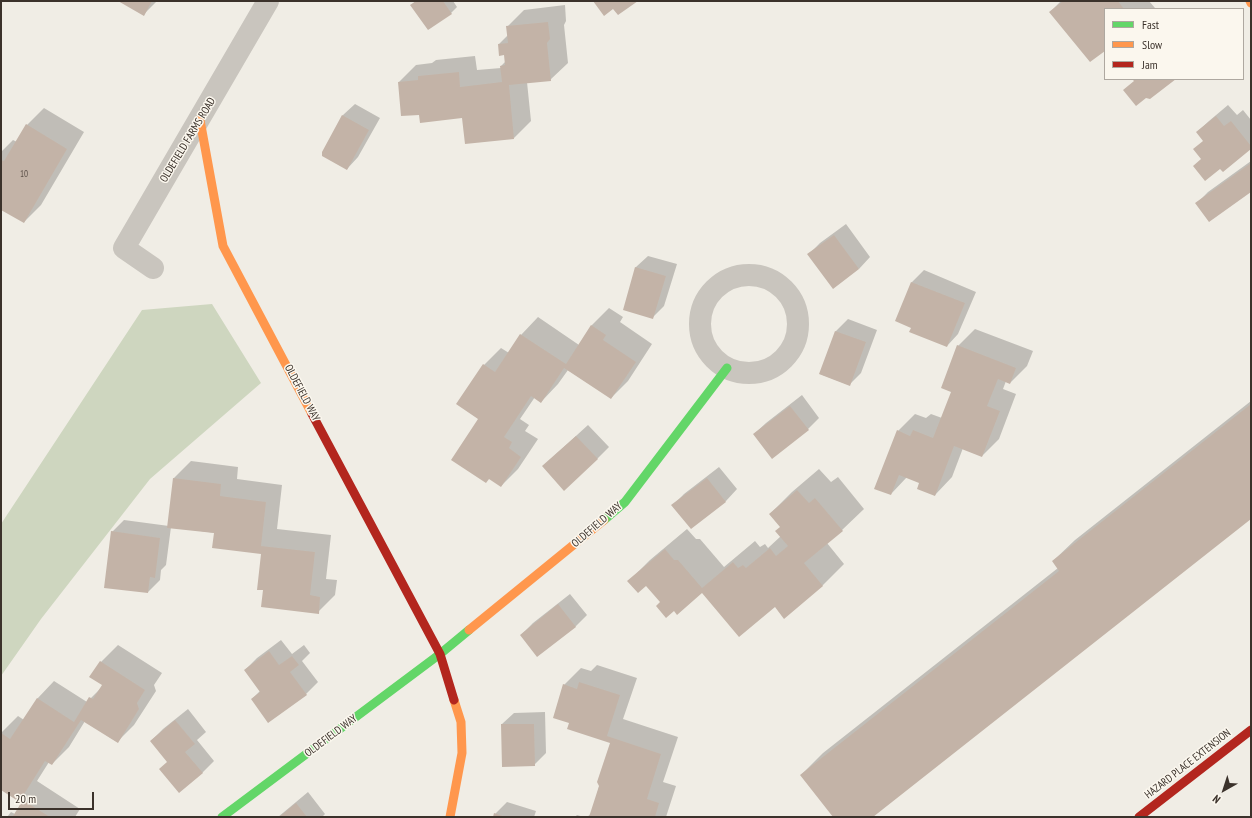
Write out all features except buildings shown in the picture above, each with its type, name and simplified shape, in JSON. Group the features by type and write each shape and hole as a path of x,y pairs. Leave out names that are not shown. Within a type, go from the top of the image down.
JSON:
{"street":[{"name":"OLDEFIELD FARMS ROAD","path":"153,268 124,248 268,1"},
{"name":"OLDEFIELD WAY","path":"200,120 223,246 440,654 461,722 462,753 450,817"},
{"path":"756,274 772,280 786,291 795,305 799,322 796,338 789,354 776,365 761,372 744,373 727,368 715,359 705,347 700,332 700,317 705,302 714,289 726,280 741,275 756,274"},
{"name":"OLDEFIELD WAY","path":"222,817 440,654 625,502 727,368"},
{"name":"HAZARD PLACE EXTENSION","path":"1139,817 1251,730"}],"green space":[{"path":"212,304 261,383 150,479 41,619 1,676 1,524 142,310"}],"traffic: fast":[{"path":"604,520 625,502 727,368"},
{"path":"222,817 440,654 469,630"}],"traffic: slow":[{"path":"200,120 223,246 312,414"},
{"path":"469,630 604,520"},
{"path":"450,817 462,753 461,722 454,700"}],"traffic: jam":[{"path":"312,414 440,654 454,700"},
{"path":"1139,817 1251,730"}]}
